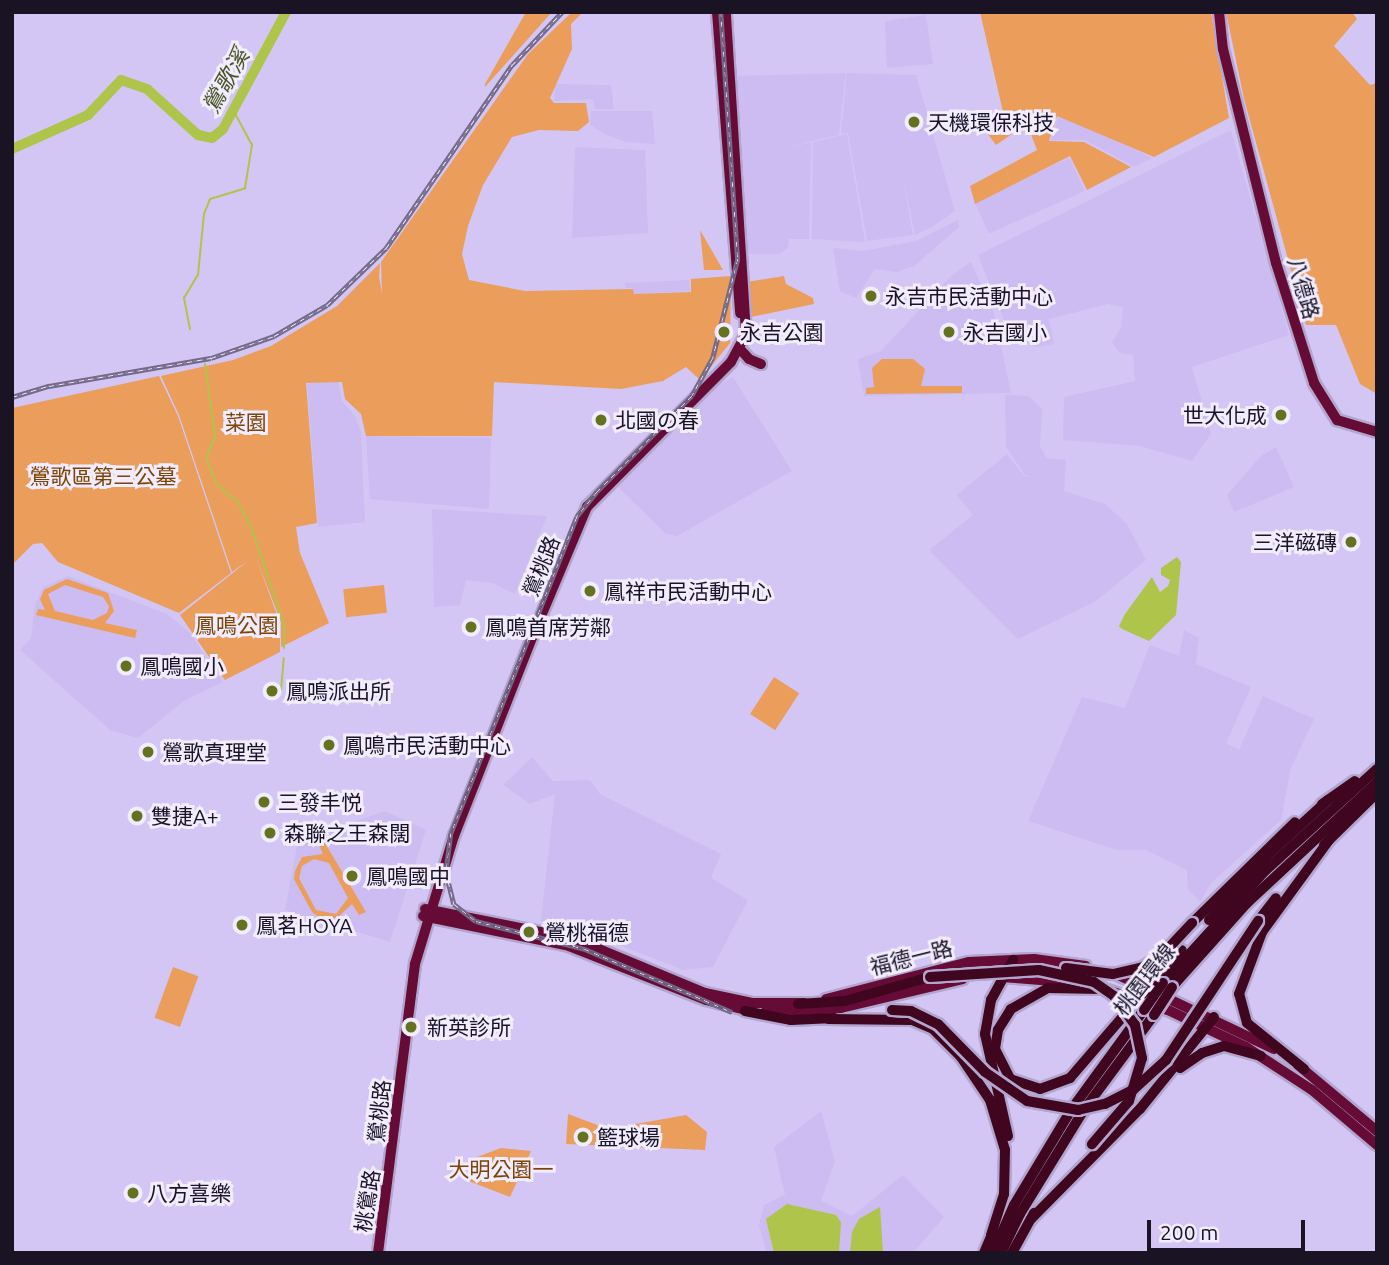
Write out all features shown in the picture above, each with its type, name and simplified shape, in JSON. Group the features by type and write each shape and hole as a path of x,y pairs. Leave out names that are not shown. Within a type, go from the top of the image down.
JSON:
{"highway":[{"path":"798,1004 833,1003 930,977 985,966 1037,965 1113,974 1137,969 1162,955 1281,831 1377,768"},
{"name":"桃園環線","path":"1001,1253 1071,1110 1149,1013 1162,985 1257,879 1377,768"},
{"name":"桃園環線","path":"1162,985 1377,782"},
{"path":"828,1019 892,1010 911,1011 938,1024 993,1079 1027,1101 1077,1110 1105,1104 1133,1090 1166,1060 1258,921 1288,882 1377,793"},
{"path":"1100,989 1048,988 1011,1009 996,1040 1002,1071 1029,1088 1052,1088 1070,1079 1133,1004 1162,985 1270,853 1328,800"},
{"path":"1304,1069 1247,1023 1239,994 1262,932 1329,840"},
{"path":"1005,1242 1010,1146 985,1034 991,1000 1001,976 1013,960"},
{"path":"930,977 1039,970 1094,982 1114,996 1135,1025 1142,1058 1129,1101 1050,1189 1031,1219"},
{"path":"745,1011 791,1020 912,1020 933,1029 961,1057 989,1100 1005,1150 1005,1242"},
{"path":"984,1253 1005,1242 1031,1219 1157,1089 1214,1017"},
{"path":"1157,1089 1212,1048 1238,1048 1261,1056"},
{"name":"桃園環線","path":"993,1253 1005,1242"}],"main road":[{"name":"鶯桃路","path":"394,1155 390,1147 403,994 448,834 578,511 714,373 739,333 717,12"},
{"path":"726,12 745,294 746,334 740,349 761,364"},
{"name":"八德路","path":"1219,12 1223,49 1298,337 1326,408 1345,424 1377,429"},
{"name":"鶯桃路","path":"426,913 474,784 587,507 740,349"},
{"name":"福德一路","path":"426,913 575,939 705,993 752,1003 798,1004 991,961 1073,964 1116,974 1214,1017 1304,1069 1377,1130"},
{"name":"福德一路","path":"426,913 569,946 706,1000 745,1011 808,1013 932,984 1001,976 1129,995 1208,1027 1261,1056 1324,1099 1377,1144"},
{"path":"987,977 996,973 991,961"},
{"name":"桃鶯路","path":"378,1253 394,1155"}],"shaded area":[{"path":"926,15 933,64 887,68 885,21"},
{"path":"846,73 839,135 811,141 779,151 811,142 809,239 789,239 788,248 779,254 742,254 736,126 745,125 736,125 734,76"},
{"path":"847,73 916,75 955,211 915,235 902,174 913,235 867,241 848,133 841,134"},
{"path":"555,84 611,85 614,109 595,109 593,99 554,101"},
{"path":"591,111 652,111 655,144 625,142 605,134 590,125"},
{"path":"1058,117 1088,127 1152,158 1134,167 1085,140 1051,140"},
{"path":"1231,130 1289,335 1192,367 1211,434 1192,461 1140,446 1063,440 1064,397 1135,381 1133,355 1120,353 1112,342 1121,328 1123,307 1108,304 1049,319 1054,344 1036,347 1022,340 1004,320 978,255"},
{"path":"847,134 865,242 812,239 813,142"},
{"path":"575,147 645,150 648,233 572,238"},
{"path":"1070,158 1085,191 989,234 974,201"},
{"path":"958,220 959,227 914,266 897,272 875,269 856,298 840,291 833,248 863,251 916,241"},
{"name":"永吉國小","path":"971,262 994,313 1011,393 864,396 858,359 881,351 951,276"},
{"path":"689,280 690,291 634,294 633,288 626,288 625,283"},
{"path":"733,377 792,471 677,536 666,534 614,483 704,393"},
{"path":"338,380 342,401 355,416 361,432 365,522 318,527 307,384"},
{"path":"1005,395 1029,396 1042,409 1040,447 1047,458 1066,460 1064,491 1105,504 1127,524 1146,560 1096,601 1018,639 929,550 973,515 957,495 1007,454 1024,476 1035,478 1025,475 1006,447"},
{"path":"366,436 491,438 489,509 370,499"},
{"path":"1276,447 1294,487 1234,512 1227,495 1261,456"},
{"path":"432,509 547,516 515,594 493,583 466,580 460,605 434,607"},
{"path":"1177,557 1181,562 1176,615 1149,641 1122,629 1119,626 1125,614 1152,577 1160,592 1168,586 1170,580 1161,575 1161,568"},
{"name":"鳳鳴國小","path":"68,576 167,614 190,633 223,682 185,700 138,738 110,730 20,650 31,638 35,605 43,587"},
{"path":"1184,630 1199,638 1196,664 1251,687 1226,743 1239,750 1263,696 1314,719 1291,768 1281,820 1211,883 1200,902 1188,889 1187,870 1146,850 1117,850 1028,821 1082,697 1125,708 1150,645 1179,656"},
{"path":"532,757 553,781 590,780 600,794 721,854 711,878 748,900 713,967 683,970 599,937 541,921 555,794 530,804 503,785"},
{"name":"鳳鳴國中","path":"385,811 426,830 390,942 285,910 298,841"},
{"path":"821,1111 835,1161 821,1201 852,1216 903,1175 944,1217 913,1253 767,1253 759,1226 764,1205 785,1195 774,1147"},
{"path":"787,1204 836,1215 841,1222 839,1253 774,1253 766,1219"},
{"path":"880,1207 883,1253 850,1253 852,1232 859,1219"}],"green space":[{"path":"526,12 552,12 485,87 485,84"},
{"path":"572,12 583,12 571,24 572,49 550,98 554,103 586,103 589,122 578,131 539,130 512,137 483,185 468,226 462,254 469,280 525,291 633,289 634,294 691,292 691,279 731,276 730,343 700,380 686,367 663,381 621,389 494,382 492,436 366,436 361,414 345,399 342,382 306,383 317,523 296,527 300,553 329,623 281,647 281,622 255,555 280,623 280,652 225,680 180,615 249,560 232,572 179,415 161,376 233,360 271,346 337,306 380,263 382,293 381,262 528,54"},
{"path":"980,12 1211,12 1229,118 1154,157 1057,116 1049,141 1084,142 1131,167 1087,190 1070,156 975,204 970,186 1037,150 1027,124 996,145 981,125 1003,112"},
{"path":"1226,12 1352,12 1357,19 1334,46 1370,85 1377,83 1377,394 1360,384 1336,325 1306,325 1244,99"},
{"path":"700,230 723,270 704,270"},
{"path":"784,276 786,284 813,298 814,304 751,317 746,282"},
{"path":"882,359 913,359 925,369 921,386 962,386 962,393 866,394 866,388 874,387 872,368"},
{"name":"鶯歌區第三公墓","path":"159,376 178,416 231,573 179,613 58,562 42,543 33,544 12,565 12,408"},
{"path":"67,579 108,593 114,611 105,623 137,630 135,638 36,615 38,609 45,610 40,599 44,590","holes":["65,585 103,597 109,606 107,613 93,620 55,611 48,594"]},
{"path":"384,585 387,613 346,617 343,589"},
{"path":"774,677 799,693 775,730 750,714"},
{"path":"322,838 366,912 359,915 352,904 337,918 320,918 312,912 294,879 302,857 323,854 317,841","holes":["314,859 329,863 348,898 336,914 316,910 299,878 302,866"]},
{"path":"173,967 198,976 180,1027 155,1018"},
{"path":"568,1114 608,1129 686,1115 707,1132 705,1150 566,1144"},
{"name":"大明公園一","path":"501,1148 531,1151 510,1197 466,1180 477,1157"}],"waterway":[{"name":"鶯歌溪","path":"12,149 88,115 121,80 147,89 198,135 212,138 223,129 286,12"},
{"path":"190,329 184,298 198,275 204,214 210,199 245,188 252,145 232,108"},
{"path":"205,364 215,437 206,458 217,485 238,502 252,530 284,625 284,648"},
{"path":"281,690 284,658"}],"railway":[{"path":"12,397 49,386 211,358 274,336 327,305 386,248 512,65 562,12"},
{"path":"721,12 738,259 713,358 692,396 597,492 577,517 451,833 446,872 454,904 476,921 585,949 732,1012"}],"place":[{"name":"天機環保科技","path":"914,122"},
{"name":"永吉市民活動中心","path":"871,296"},
{"name":"永吉公園","path":"724,332"},
{"name":"永吉國小","path":"949,332"},
{"name":"世大化成","path":"1281,415"},
{"name":"北國の春","path":"601,420"},
{"name":"三洋磁磚","path":"1351,542"},
{"name":"鳳祥市民活動中心","path":"590,591"},
{"name":"鳳鳴首席芳鄰","path":"471,627"},
{"name":"鳳鳴國小","path":"126,666"},
{"name":"鳳鳴派出所","path":"272,691"},
{"name":"鳳鳴市民活動中心","path":"329,745"},
{"name":"鶯歌真理堂","path":"148,752"},
{"name":"三發丰悦","path":"264,802"},
{"name":"雙捷A+","path":"137,816"},
{"name":"森聯之王森闊","path":"270,833"},
{"name":"鳳鳴國中","path":"352,876"},
{"name":"鳳茗HOYA","path":"242,925"},
{"name":"鶯桃福德","path":"529,932"},
{"name":"新英診所","path":"411,1027"},
{"name":"籃球場","path":"583,1137"},
{"name":"八方喜樂","path":"133,1193"}],"park label":[{"name":"菜園","path":"246,422"},
{"name":"鳳鳴公園","path":"237,625"}]}
